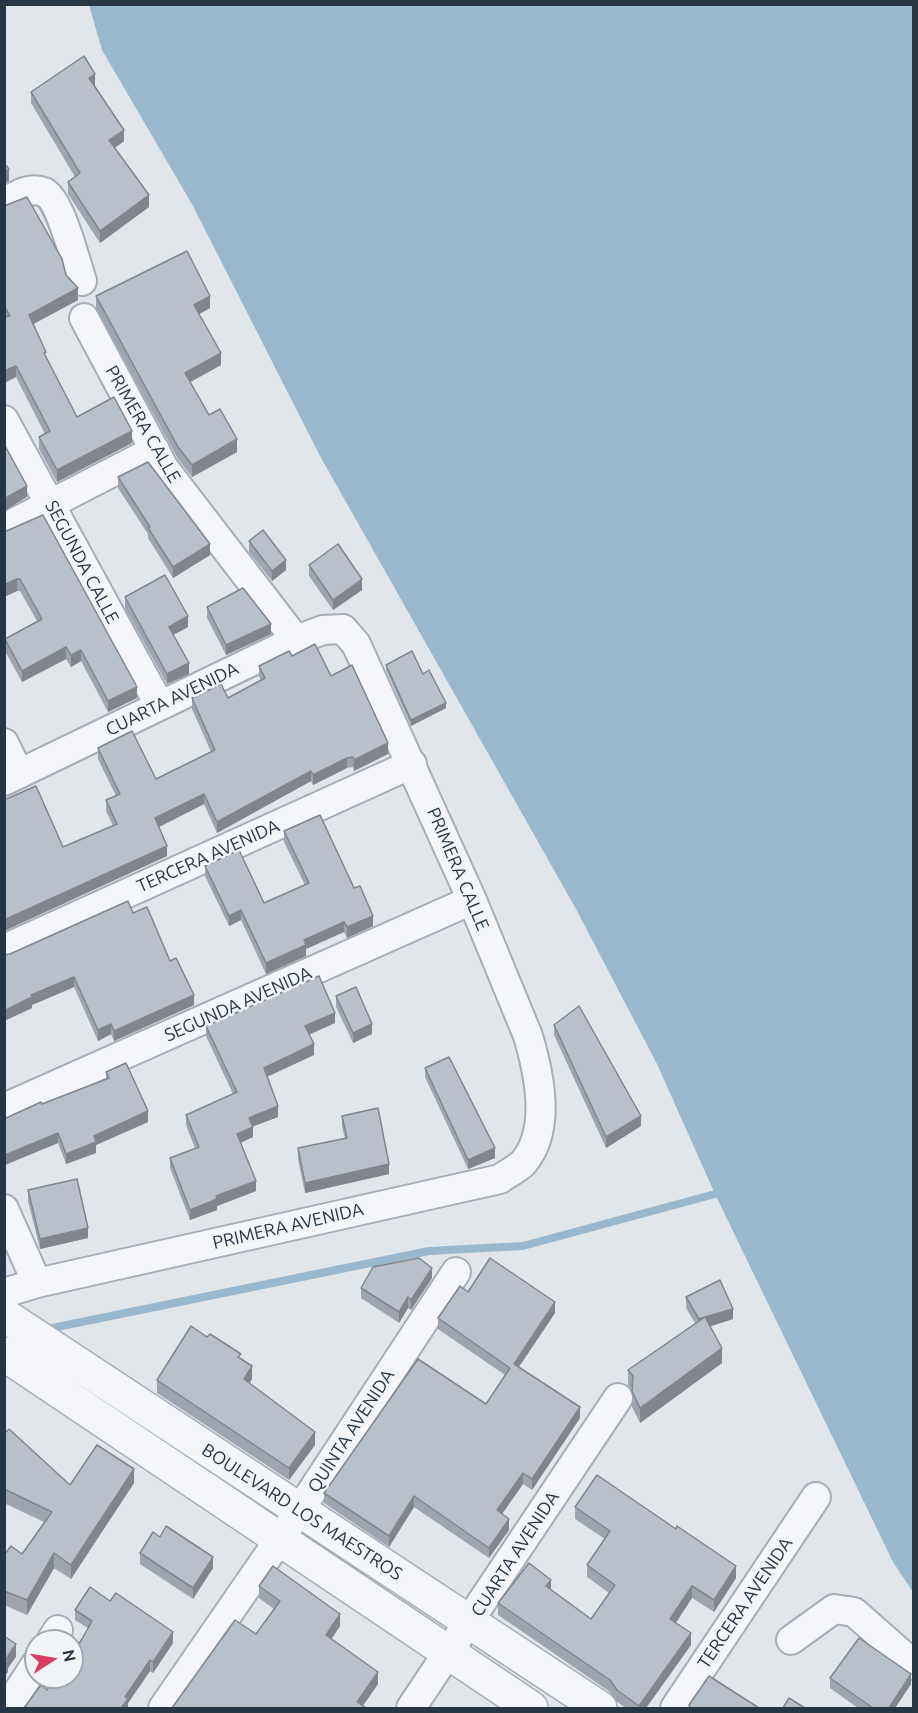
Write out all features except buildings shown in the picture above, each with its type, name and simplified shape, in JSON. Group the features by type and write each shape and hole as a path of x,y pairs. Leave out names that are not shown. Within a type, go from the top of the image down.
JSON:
{"street":[{"path":"4,202 24,191 44,192 55,202 82,281"},
{"name":"PRIMERA CALLE","path":"84,318 164,468 296,640"},
{"name":"SEGUNDA CALLE","path":"4,420 159,704"},
{"path":"4,528 155,450"},
{"name":"PRIMERA CALLE","path":"343,629 356,644 412,764 472,900 528,1036 535,1060 540,1120"},
{"name":"CUARTA AVENIDA","path":"12,778 159,704 296,640 323,630 343,629"},
{"path":"4,742 12,778"},
{"name":"TERCERA AVENIDA","path":"4,949 412,764"},
{"name":"SEGUNDA AVENIDA","path":"4,1108 472,900"},
{"name":"PRIMERA AVENIDA","path":"4,1293 37,1283 500,1179 522,1164 534,1145 540,1120"},
{"path":"4,1209 37,1283"},
{"name":"QUINTA AVENIDA","path":"164,1708 299,1511 456,1272"},
{"name":"BOULEVARD LOS MAESTROS","path":"4,1315 600,1708"},
{"name":"BOULEVARD LOS MAESTROS","path":"4,1354 531,1708"},
{"name":"CUARTA AVENIDA","path":"411,1708 618,1398"},
{"name":"TERCERA AVENIDA","path":"675,1708 816,1497"},
{"path":"790,1640 834,1609 854,1611 914,1665"},
{"path":"7,1708 24,1682"}],"water":[{"path":"89,5 913,5 913,1592 893,1562 715,1194 657,1064 576,909 320,456 193,206 102,50"}],"waterway":[{"path":"52,1328 429,1251 523,1246 715,1194"}]}
